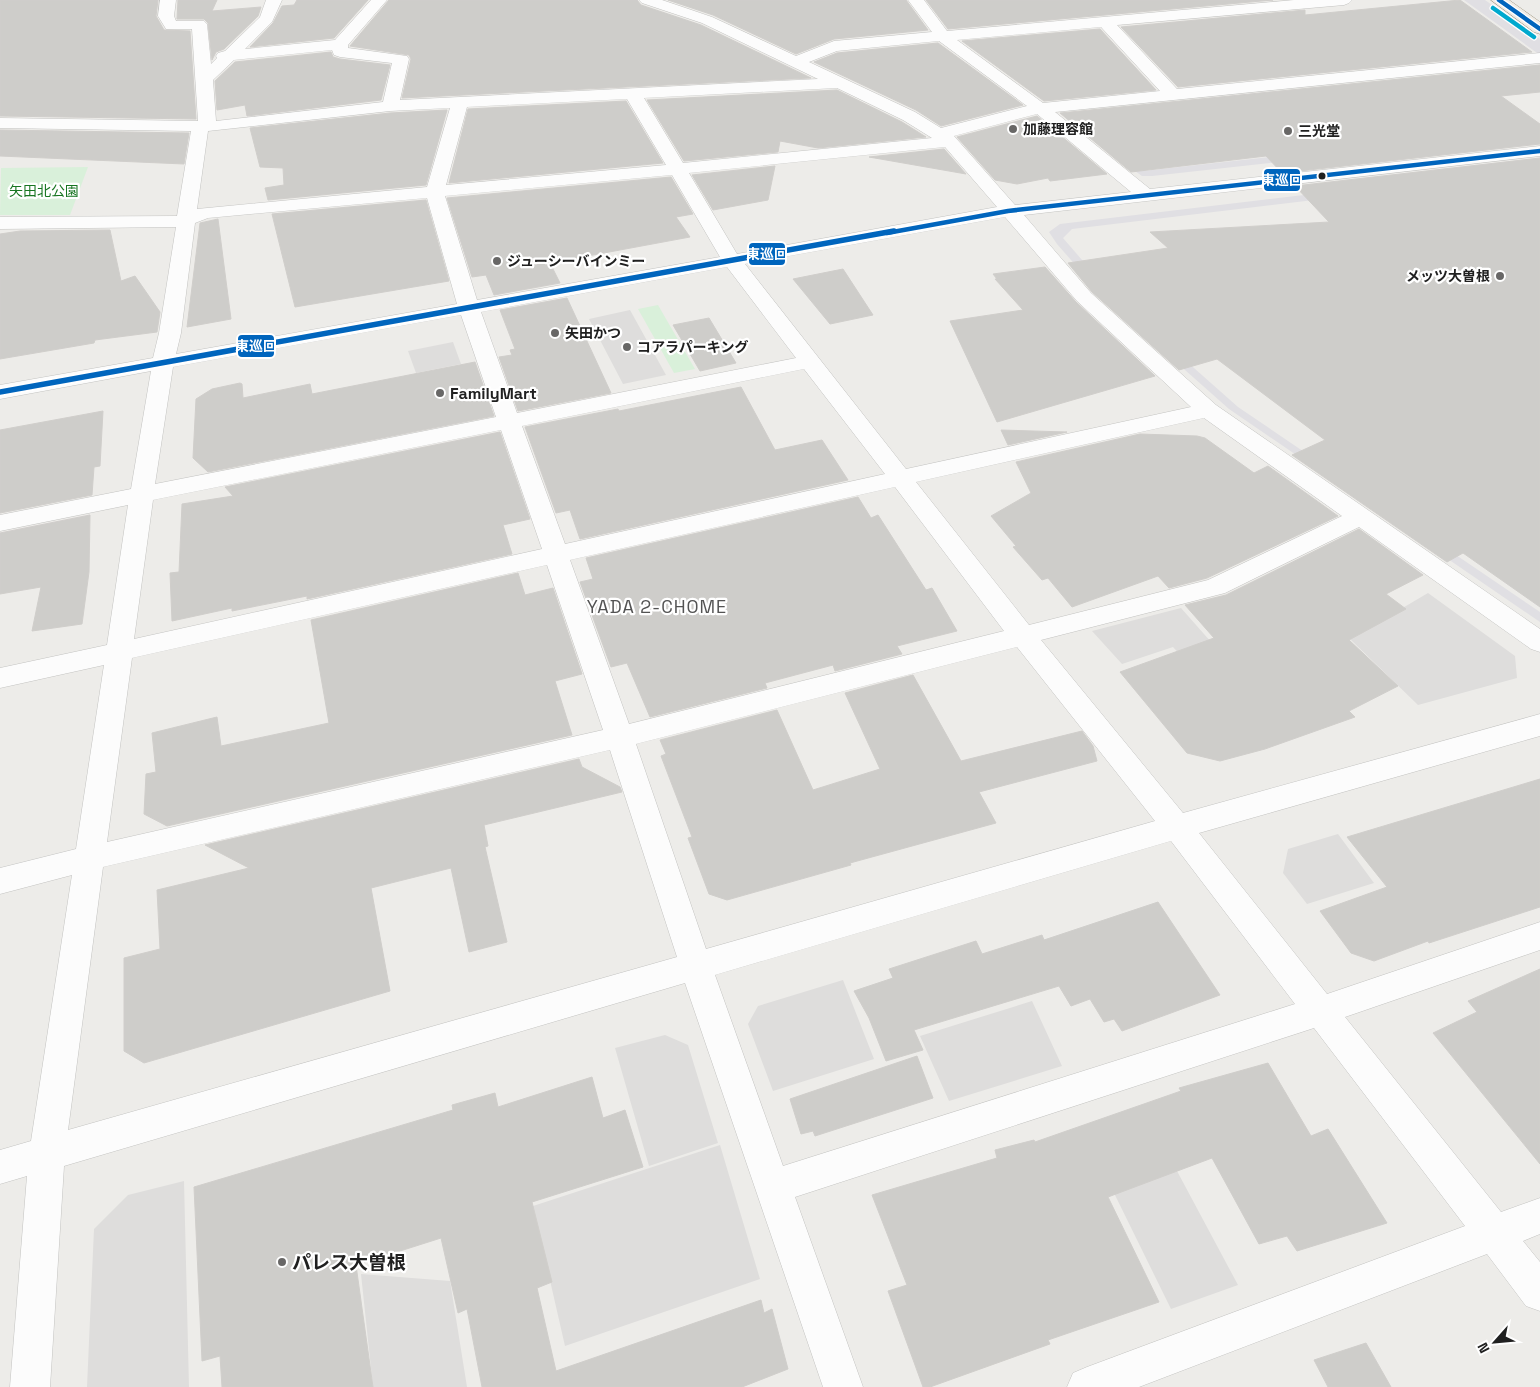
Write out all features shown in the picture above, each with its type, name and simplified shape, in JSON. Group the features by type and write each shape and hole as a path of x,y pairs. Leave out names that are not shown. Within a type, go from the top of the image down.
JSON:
{"main road":[{"path":"1499,0 1540,29"}],"street":[{"path":"30,1387 47,1153 142,493 163,364 170,333 199,132 207,121 199,24 171,26 166,16 168,0"},
{"path":"205,79 267,20 274,0"},
{"path":"379,0 340,44 340,52 401,59 390,106"},
{"path":"916,0 943,37 1040,108 1146,195"},
{"path":"796,62 834,46 1344,0"},
{"path":"653,1 707,20 842,83 909,116 945,138 1084,297 1208,410 1540,642"},
{"path":"1105,22 1172,94"},
{"path":"203,59 340,44"},
{"path":"0,223 172,222 187,220 205,213 676,169 945,138 1040,108 1540,58"},
{"path":"0,123 214,126 390,106 842,83"},
{"path":"633,94 732,261 1022,635 1177,827 1540,1292"},
{"path":"460,102 435,192 468,307 620,737 696,967 843,1387"},
{"path":"0,392 1008,211 1540,151"},
{"path":"0,523 142,493 811,361"},
{"path":"0,678 1208,410"},
{"path":"0,881 90,858 620,737 1216,587 1360,518"},
{"path":"0,1167 1177,827 1540,725"},
{"path":"772,1187 1319,1011 1540,936"},
{"path":"1087,1387 1540,1216"}],"green space":[{"name":"矢田北公園","path":"88,167 70,215 0,215 1,168"},
{"path":"658,305 695,369 674,373 638,309"}],"shaded area":[{"path":"1464,0 1485,0 1540,39 1540,55"},
{"path":"1540,127 1540,133 1152,176 1142,176 1128,166 1143,171"},
{"path":"1540,167 1540,173 1072,229 1063,238 1115,298 1238,407 1540,612 1540,622 1229,409 1106,300 1057,244 1049,232 1060,224"},
{"name":"コアラパーキング","path":"630,310 666,375 623,384 589,319"},
{"path":"453,342 461,364 416,373 408,351"},
{"path":"1428,593 1515,656 1517,678 1418,705 1350,639"},
{"path":"1181,608 1227,660 1196,672 1173,647 1122,664 1092,631"},
{"path":"1338,834 1374,883 1307,904 1283,873 1288,849"},
{"path":"843,980 874,1059 773,1091 748,1024 758,1006"},
{"path":"1032,1001 1062,1066 949,1101 920,1036"},
{"path":"665,1035 688,1045 718,1143 649,1166 615,1048"},
{"path":"720,1145 760,1279 565,1346 533,1206"},
{"path":"1177,1171 1238,1285 1171,1309 1114,1193"},
{"path":"184,1181 189,1387 87,1387 94,1229 128,1195"},
{"path":"361,1274 450,1281 467,1387 373,1387"}],"building":[{"path":"0,0 158,0 156,16 164,30 190,31 196,119 0,116"},
{"path":"178,0 217,0 212,11 261,7 258,16 224,49 216,52 212,60 208,23 204,19 177,19"},
{"path":"297,0 368,0 334,38 250,47 273,23 282,6 294,5"},
{"path":"389,0 637,0 641,5 701,25 811,78 402,98 411,59 409,55 350,46"},
{"path":"668,0 906,0 928,30 834,39 796,54 713,15"},
{"path":"926,0 1273,0 948,29"},
{"path":"1460,0 1532,52 1178,87 1121,27 1305,10 1305,15"},
{"path":"1100,29 1156,90 1044,101 962,41"},
{"path":"938,43 1023,105 941,126 916,110 814,62 837,53"},
{"path":"331,52 333,57 340,59 390,65 381,100 247,116 245,105 217,110 215,81 235,62"},
{"path":"1540,65 1540,92 1501,96 1540,124 1540,144 1282,173 1266,156 1131,172 1060,113"},
{"path":"837,90 902,122 926,137 818,148 780,141 778,152 684,161 647,100"},
{"path":"626,101 663,163 449,183 468,109"},
{"path":"447,110 426,185 268,200 265,188 284,185 283,168 260,167 250,128 390,113"},
{"path":"1037,116 1107,174 1050,181 1048,178 1017,184 995,180 957,137"},
{"path":"0,130 189,133 184,164 0,156"},
{"path":"944,149 966,174 869,157"},
{"path":"1540,158 1540,607 1463,553 1447,562 1292,455 1325,440 1217,359 1179,370 1092,292 1068,263 1168,248 1150,232 1329,222 1295,186"},
{"path":"775,166 768,200 713,210 692,175"},
{"path":"671,177 693,214 676,217 690,237 550,263 560,283 494,295 486,275 472,277 447,198"},
{"path":"426,200 449,281 295,307 272,214"},
{"path":"218,219 231,319 187,327 200,223"},
{"path":"110,230 121,281 135,276 160,312 157,332 95,340 94,343 0,359 0,234 20,231"},
{"path":"1045,267 1076,302 1155,376 997,422 950,321 1023,310 995,279 997,279 993,274"},
{"path":"843,269 873,315 830,324 793,279"},
{"path":"567,298 611,393 518,411 499,357 512,355 510,350 515,349 500,310"},
{"path":"709,318 736,363 700,371 673,325"},
{"path":"475,362 494,416 208,472 193,458 196,399 212,389 240,383 242,384 243,398 310,384 312,394"},
{"path":"741,387 775,450 822,440 848,480 580,539 570,510 556,513 525,427"},
{"path":"103,411 100,466 94,467 92,495 0,513 0,430"},
{"path":"1001,430 1067,432 1008,445"},
{"path":"500,432 530,519 503,525 512,554 307,599 307,596 232,611 232,608 172,621 170,573 179,572 182,504 233,496 225,487"},
{"path":"1140,434 1197,436 1205,438 1254,473 1268,466 1338,516 1207,578 1169,588 1158,576 1072,607 1048,578 1042,580 1013,547 1016,546 991,516 1031,493 1016,462"},
{"path":"858,497 871,518 878,515 926,590 932,588 957,631 897,646 902,654 835,671 833,665 765,683 767,688 650,717 627,663 611,667 580,582 593,579 586,558"},
{"path":"90,515 89,572 82,624 32,631 41,587 0,594 0,533"},
{"path":"1359,529 1423,575 1386,594 1406,609 1349,640 1398,686 1349,711 1355,717 1265,749 1220,761 1187,753 1120,672 1214,638 1185,605 1226,595"},
{"path":"518,573 525,595 553,588 582,674 555,681 572,735 167,826 144,814 146,774 156,772 152,733 217,717 221,746 329,723 311,620"},
{"path":"913,675 961,761 1082,731 1093,746 1097,761 979,792 996,823 850,863 851,865 727,900 709,894 688,838 692,837 661,756 666,754 660,740 777,710 813,790 880,769 845,693"},
{"path":"579,759 582,767 620,787 622,792 484,825 488,846 485,847 507,942 469,952 451,868 371,888 390,991 144,1063 124,1051 124,958 160,949 157,890 249,868 205,845"},
{"path":"1540,779 1540,907 1429,943 1428,941 1374,961 1351,953 1320,911 1387,887 1347,837"},
{"path":"1158,902 1220,995 1122,1031 1114,1019 1104,1022 1090,999 1071,1006 1059,986 914,1030 923,1050 886,1061 869,1018 854,991 893,978 889,969 976,941 982,954 1042,935 1044,940"},
{"path":"1540,969 1540,1164 1433,1033 1477,1012 1468,1001"},
{"path":"917,1056 933,1098 815,1136 813,1131 801,1134 790,1099"},
{"path":"1268,1063 1311,1136 1328,1129 1387,1223 1297,1251 1287,1236 1259,1244 1212,1158 1108,1197 1159,1302 1048,1340 1050,1344 930,1387 923,1387 888,1291 907,1285 872,1195 997,1158 995,1150 1034,1140 1035,1142 1181,1091 1179,1088"},
{"path":"592,1077 603,1118 625,1110 643,1167 532,1202 552,1282 537,1288 556,1371 761,1300 764,1313 772,1309 788,1369 742,1387 482,1387 467,1309 458,1313 441,1238 356,1265 373,1387 222,1387 220,1356 202,1361 194,1187 453,1110 452,1105 495,1093 498,1107"},
{"path":"1366,1343 1391,1387 1328,1387 1314,1360"}],"transit line":[{"name":"東巡回","path":"1499,0 1540,29"},
{"path":"1493,8 1534,37"},
{"name":"東巡回","path":"0,392 1008,211 1540,151"}],"place":[{"name":"加藤理容館","path":"1013,129"},
{"name":"三光堂","path":"1288,131"},
{"name":"ジューシーバインミー","path":"497,261"},
{"name":"メッツ大曽根","path":"1500,276"},
{"name":"矢田かつ","path":"555,333"},
{"name":"コアラパーキング","path":"627,347"},
{"name":"FamilyMart","path":"440,393"},
{"name":"パレス大曽根","path":"282,1262"}],"district":[{"name":"YADA 2-CHOME","path":"657,607"}]}
